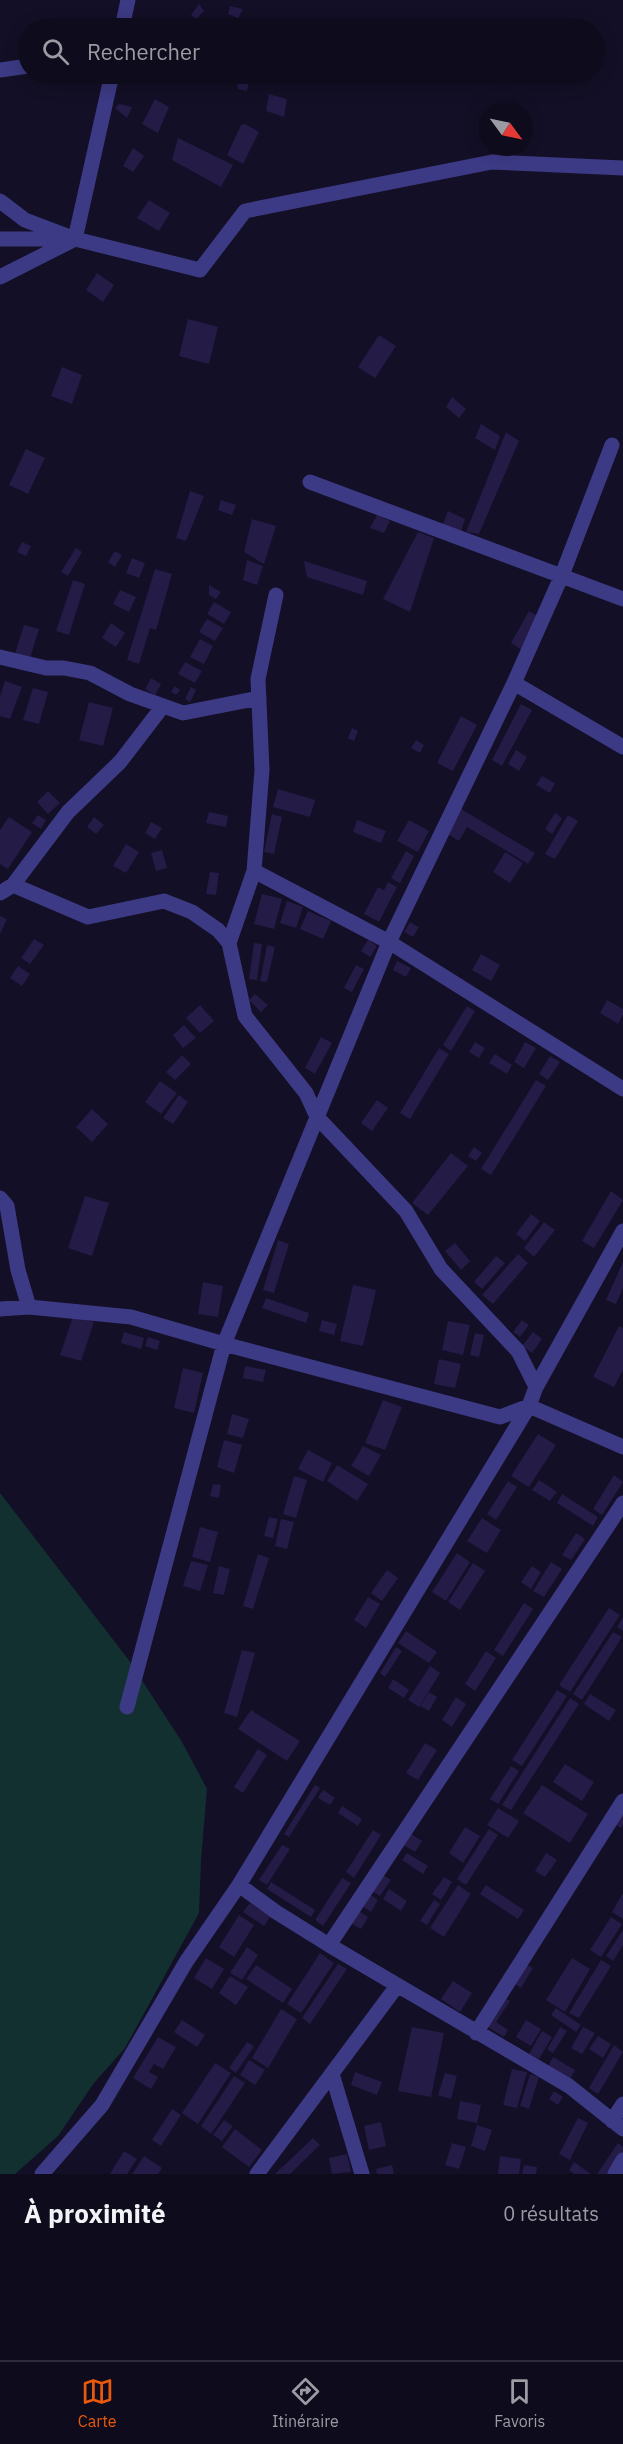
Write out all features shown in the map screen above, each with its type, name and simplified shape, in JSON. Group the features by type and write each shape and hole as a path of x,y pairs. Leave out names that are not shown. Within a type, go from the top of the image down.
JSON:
{"street":[{"path":"124,18 128,0"},
{"path":"0,70 18,67"},
{"path":"0,277 75,238 110,84"},
{"path":"0,201 25,220 75,238 200,270 245,211 492,162 623,168"},
{"path":"0,239 75,238"},
{"path":"127,1707 224,1344 389,942 514,683 562,575 612,445"},
{"path":"310,482 623,599"},
{"path":"229,943 254,871 262,771 258,679 276,595"},
{"path":"0,657 46,668 64,668 90,673 130,694 183,712 259,698"},
{"path":"514,683 623,747"},
{"path":"163,706 120,762 68,812 6,889 88,916 164,901 192,912 218,930 229,943 245,1016 306,1093 317,1117 406,1211 441,1269 518,1351 536,1387"},
{"path":"254,871 389,942 623,1089"},
{"path":"0,1198 7,1206 18,1270 29,1307"},
{"path":"42,2174 102,2105 186,1962 239,1885 530,1406 536,1387 623,1231"},
{"path":"0,1310 29,1307 131,1317 500,1417 530,1406 623,1447"},
{"path":"329,1945 623,1503"},
{"path":"476,2033 623,1801"},
{"path":"239,1885 276,1912 329,1945 568,2086 617,2125 623,2104"},
{"path":"257,2174 397,1986"},
{"path":"332,2074 363,2174"},
{"path":"615,2174 623,2160"}],"green space":[{"path":"0,1493 128,1659 182,1742 207,1789 199,1913 125,2048 94,2083 58,2136 15,2174 0,2174"}],"building":[{"path":"199,4 204,11 197,18 191,15"},
{"path":"230,6 243,9 238,18 228,14"},
{"path":"237,84 248,84 247,91 238,89"},
{"path":"269,94 287,99 284,117 266,111"},
{"path":"155,99 169,107 158,133 142,124"},
{"path":"119,104 132,107 127,118 115,108"},
{"path":"245,124 259,132 243,164 227,155 241,125"},
{"path":"178,138 233,165 221,187 172,160"},
{"path":"133,148 144,156 133,172 123,166"},
{"path":"149,200 170,213 159,231 137,218"},
{"path":"97,273 114,285 103,302 86,290"},
{"path":"188,319 218,327 209,364 179,356"},
{"path":"379,335 396,346 375,378 358,367"},
{"path":"62,367 82,375 72,404 51,396"},
{"path":"452,397 466,409 459,418 446,407"},
{"path":"481,424 500,436 495,450 475,438"},
{"path":"506,432 519,441 479,534 466,532"},
{"path":"26,449 45,458 28,494 9,485"},
{"path":"190,491 204,496 186,541 176,538"},
{"path":"221,500 236,505 232,515 218,510"},
{"path":"448,511 465,519 461,531 443,524"},
{"path":"377,515 390,521 384,533 370,528"},
{"path":"252,519 276,526 264,564 244,552"},
{"path":"418,532 434,538 410,612 383,599"},
{"path":"22,542 31,546 26,556 17,552"},
{"path":"76,548 82,552 68,576 61,572"},
{"path":"115,551 122,555 115,567 108,562"},
{"path":"132,558 145,563 139,578 126,573"},
{"path":"247,560 263,566 257,585 243,580"},
{"path":"304,561 367,581 363,595 307,577"},
{"path":"155,569 172,574 156,630 150,628 139,664 127,660"},
{"path":"73,580 85,584 69,635 56,631"},
{"path":"209,585 221,592 216,599 209,595"},
{"path":"120,590 136,597 129,612 113,604"},
{"path":"214,602 231,612 224,624 207,614"},
{"path":"529,611 540,617 522,650 511,643"},
{"path":"207,619 223,628 215,641 199,632"},
{"path":"111,623 125,633 116,647 102,638"},
{"path":"24,625 39,629 30,658 15,654"},
{"path":"200,639 213,646 204,664 190,657"},
{"path":"185,662 202,671 195,683 178,674"},
{"path":"151,678 161,684 155,695 145,689"},
{"path":"5,681 22,687 10,719 0,716 0,696"},
{"path":"175,686 180,690 176,695 171,692"},
{"path":"191,687 196,690 190,702 185,699"},
{"path":"33,688 48,692 39,724 23,720"},
{"path":"89,702 113,708 103,746 79,740"},
{"path":"521,704 532,710 502,766 492,760"},
{"path":"461,716 477,725 453,771 437,763"},
{"path":"352,728 358,731 354,741 348,738"},
{"path":"416,740 424,745 420,753 411,748"},
{"path":"516,750 527,757 519,771 508,764"},
{"path":"542,776 555,783 550,793 536,785"},
{"path":"278,789 315,800 310,817 273,807"},
{"path":"48,791 60,803 48,814 37,802"},
{"path":"461,809 535,853 528,864 467,827 459,841 446,833"},
{"path":"209,812 228,816 226,827 206,823"},
{"path":"555,813 562,818 552,834 545,829"},
{"path":"272,814 282,817 274,854 264,852"},
{"path":"38,815 46,820 41,829 32,823"},
{"path":"568,815 578,821 555,859 545,854"},
{"path":"9,817 32,832 8,869 0,864 0,830"},
{"path":"94,817 104,825 96,834 87,827"},
{"path":"357,820 386,831 381,843 353,832"},
{"path":"409,820 429,831 418,852 397,841"},
{"path":"151,822 162,828 155,839 145,833"},
{"path":"126,844 139,852 126,873 113,866"},
{"path":"162,850 167,868 156,871 151,853"},
{"path":"406,851 414,856 400,883 391,878"},
{"path":"505,852 523,863 510,883 493,872"},
{"path":"210,872 219,873 216,895 206,894"},
{"path":"388,882 397,887 379,922 364,914 378,887 384,890"},
{"path":"262,894 282,899 274,929 254,924"},
{"path":"287,901 303,907 296,928 280,923"},
{"path":"308,911 331,921 323,939 300,929"},
{"path":"0,916 7,919 0,934"},
{"path":"410,922 419,927 413,937 404,932"},
{"path":"34,939 44,945 30,964 21,958"},
{"path":"368,940 377,946 370,957 361,951"},
{"path":"254,943 262,944 257,980 249,979"},
{"path":"267,945 275,947 267,982 260,981"},
{"path":"481,954 500,965 491,981 472,970"},
{"path":"397,961 411,968 406,977 393,970"},
{"path":"356,965 364,969 352,992 344,988"},
{"path":"18,966 30,974 22,986 10,978"},
{"path":"255,994 268,1005 261,1012 249,1000"},
{"path":"607,1000 623,1009 623,1015 618,1024 600,1013"},
{"path":"200,1005 214,1021 200,1033 186,1018"},
{"path":"467,1006 475,1011 451,1051 443,1045"},
{"path":"184,1025 196,1038 183,1048 173,1035"},
{"path":"321,1037 332,1043 315,1074 305,1068"},
{"path":"475,1042 485,1048 479,1058 469,1052"},
{"path":"525,1042 536,1048 524,1068 514,1062"},
{"path":"439,1048 449,1054 410,1119 400,1113"},
{"path":"495,1054 512,1065 507,1074 489,1063"},
{"path":"182,1055 191,1064 175,1080 166,1072"},
{"path":"550,1056 560,1062 548,1080 539,1074"},
{"path":"536,1080 546,1086 491,1175 481,1169"},
{"path":"160,1081 177,1093 161,1114 145,1102"},
{"path":"179,1095 188,1102 173,1124 163,1118"},
{"path":"377,1100 388,1108 372,1131 361,1123"},
{"path":"92,1109 108,1124 92,1142 76,1127"},
{"path":"474,1147 482,1153 476,1161 468,1156"},
{"path":"451,1153 468,1166 428,1215 412,1203"},
{"path":"611,1191 623,1200 594,1248 582,1241"},
{"path":"85,1196 109,1203 92,1256 68,1248"},
{"path":"531,1214 540,1221 525,1241 516,1234"},
{"path":"544,1222 555,1230 534,1257 524,1248"},
{"path":"278,1240 289,1244 274,1293 263,1290"},
{"path":"455,1243 470,1261 461,1270 445,1251"},
{"path":"518,1254 528,1263 493,1304 482,1295"},
{"path":"496,1256 505,1263 482,1289 474,1282"},
{"path":"623,1262 623,1288 616,1304 606,1300"},
{"path":"203,1282 223,1286 218,1317 198,1314"},
{"path":"353,1285 376,1290 363,1346 340,1341"},
{"path":"266,1298 309,1313 306,1323 262,1308"},
{"path":"73,1316 94,1322 81,1361 60,1355"},
{"path":"322,1320 337,1324 334,1335 319,1331"},
{"path":"522,1320 529,1325 520,1337 513,1332"},
{"path":"448,1321 470,1325 463,1355 442,1350"},
{"path":"619,1326 623,1328 623,1370 614,1387 593,1377"},
{"path":"124,1332 144,1338 141,1349 121,1343"},
{"path":"533,1332 542,1339 532,1353 522,1346"},
{"path":"475,1333 484,1335 479,1357 470,1355"},
{"path":"148,1337 160,1341 157,1350 145,1346"},
{"path":"439,1359 461,1364 455,1388 434,1384"},
{"path":"245,1366 266,1370 263,1382 243,1378"},
{"path":"183,1368 203,1373 194,1413 174,1408"},
{"path":"383,1400 402,1407 385,1450 365,1443"},
{"path":"232,1414 249,1419 243,1438 227,1434"},
{"path":"538,1434 556,1445 529,1487 511,1476"},
{"path":"224,1440 242,1445 234,1473 217,1467"},
{"path":"363,1446 381,1455 369,1476 351,1466"},
{"path":"308,1450 332,1463 323,1482 298,1469"},
{"path":"337,1465 368,1484 357,1501 327,1481"},
{"path":"614,1475 623,1482 602,1515 593,1509"},
{"path":"294,1476 307,1480 296,1518 283,1514"},
{"path":"539,1480 557,1492 550,1501 532,1490"},
{"path":"508,1481 517,1487 496,1520 487,1514"},
{"path":"213,1484 221,1485 219,1498 210,1496"},
{"path":"562,1494 598,1517 593,1526 557,1503"},
{"path":"269,1517 278,1519 273,1538 264,1536"},
{"path":"482,1518 501,1530 487,1553 467,1541"},
{"path":"281,1519 294,1522 287,1549 275,1546"},
{"path":"200,1527 218,1532 210,1562 192,1557"},
{"path":"576,1533 585,1539 571,1560 562,1555"},
{"path":"457,1553 470,1562 446,1601 432,1592"},
{"path":"258,1554 269,1558 253,1609 243,1606"},
{"path":"191,1561 208,1565 200,1591 183,1586"},
{"path":"551,1562 562,1569 544,1597 533,1591"},
{"path":"473,1563 485,1571 460,1610 448,1602"},
{"path":"219,1566 230,1569 224,1595 213,1593"},
{"path":"532,1566 541,1572 531,1589 521,1582"},
{"path":"387,1570 398,1578 382,1601 371,1593"},
{"path":"368,1597 380,1604 366,1628 354,1620"},
{"path":"524,1603 533,1609 503,1656 494,1650"},
{"path":"609,1608 620,1615 570,1692 559,1685"},
{"path":"623,1617 623,1631 617,1627"},
{"path":"406,1631 437,1652 429,1663 398,1643"},
{"path":"613,1632 622,1637 582,1700 573,1694"},
{"path":"396,1647 402,1651 385,1677 380,1673"},
{"path":"242,1650 255,1653 237,1717 224,1713"},
{"path":"486,1651 496,1658 475,1691 465,1684"},
{"path":"430,1666 440,1673 419,1707 408,1700"},
{"path":"393,1679 409,1690 404,1698 388,1688"},
{"path":"557,1690 567,1696 522,1766 512,1760"},
{"path":"429,1692 437,1697 429,1711 420,1706"},
{"path":"590,1694 616,1710 609,1721 584,1704"},
{"path":"456,1697 466,1704 452,1727 442,1720"},
{"path":"570,1698 579,1704 511,1810 502,1805"},
{"path":"251,1710 300,1741 287,1761 238,1729"},
{"path":"425,1743 437,1750 418,1780 406,1773"},
{"path":"258,1749 267,1755 243,1793 234,1787"},
{"path":"565,1764 594,1782 582,1801 553,1782"},
{"path":"511,1766 519,1771 498,1804 490,1799"},
{"path":"315,1785 320,1788 289,1837 284,1834"},
{"path":"542,1785 588,1814 570,1843 523,1813"},
{"path":"323,1790 335,1798 330,1805 318,1798"},
{"path":"342,1806 362,1819 358,1826 338,1813"},
{"path":"623,1807 623,1825 621,1828 613,1823"},
{"path":"498,1808 519,1821 508,1838 487,1825"},
{"path":"465,1827 480,1836 463,1863 449,1853"},
{"path":"489,1829 498,1835 466,1885 457,1879"},
{"path":"373,1830 381,1835 354,1878 346,1872"},
{"path":"408,1832 422,1841 415,1852 400,1843"},
{"path":"282,1845 290,1849 267,1885 259,1880"},
{"path":"407,1853 428,1866 423,1874 402,1860"},
{"path":"546,1853 557,1860 545,1877 535,1871"},
{"path":"380,1873 391,1880 380,1896 370,1890"},
{"path":"444,1877 452,1882 441,1900 432,1894"},
{"path":"342,1878 351,1883 323,1926 315,1920"},
{"path":"271,1882 315,1910 311,1917 267,1889"},
{"path":"458,1885 471,1894 444,1937 430,1928"},
{"path":"486,1885 524,1910 518,1919 480,1894"},
{"path":"389,1889 407,1901 401,1911 383,1899"},
{"path":"368,1893 378,1900 371,1912 360,1905"},
{"path":"623,1893 623,1919 612,1912"},
{"path":"434,1900 440,1904 427,1925 420,1921"},
{"path":"250,1903 270,1917 264,1926 243,1912"},
{"path":"357,1910 368,1917 361,1929 349,1922"},
{"path":"239,1915 254,1925 234,1957 219,1947"},
{"path":"611,1917 622,1924 601,1957 590,1950"},
{"path":"623,1930 623,1945 613,1961 606,1956"},
{"path":"247,1947 258,1955 242,1980 230,1973"},
{"path":"320,1953 334,1963 301,2013 287,2004"},
{"path":"206,1958 224,1969 212,1989 194,1978"},
{"path":"572,1958 590,1969 565,2012 546,2000"},
{"path":"601,1960 611,1966 579,2018 569,2013"},
{"path":"524,1963 533,1968 521,1988 512,1982"},
{"path":"338,1964 347,1969 310,2024 302,2018"},
{"path":"256,1965 292,1989 283,2003 246,1979"},
{"path":"230,1976 248,1987 236,2005 219,1993"},
{"path":"453,1981 472,1993 460,2012 441,1999"},
{"path":"501,1996 510,2001 496,2022 508,2030 504,2037 483,2024"},
{"path":"556,2008 581,2025 576,2032 551,2015"},
{"path":"281,2009 297,2019 268,2068 252,2058"},
{"path":"182,2020 205,2035 197,2047 174,2032"},
{"path":"526,2020 541,2029 531,2046 516,2037"},
{"path":"412,2027 444,2033 431,2097 398,2091"},
{"path":"560,2027 567,2031 553,2053 547,2049"},
{"path":"583,2027 595,2033 582,2054 571,2048"},
{"path":"542,2031 552,2037 539,2059 529,2054"},
{"path":"598,2036 611,2044 603,2058 589,2049"},
{"path":"158,2037 176,2047 163,2069 154,2064 149,2072 158,2077 151,2089 133,2078"},
{"path":"247,2042 254,2046 236,2073 229,2068"},
{"path":"614,2045 623,2052 598,2094 589,2088"},
{"path":"553,2057 575,2070 570,2079 548,2066"},
{"path":"249,2060 265,2070 255,2085 240,2075"},
{"path":"215,2063 231,2073 198,2124 182,2113"},
{"path":"512,2069 527,2072 517,2108 503,2105"},
{"path":"355,2072 382,2082 377,2095 351,2085"},
{"path":"445,2073 457,2076 451,2099 438,2095"},
{"path":"530,2074 539,2077 529,2109 520,2106"},
{"path":"234,2076 245,2083 211,2134 201,2126"},
{"path":"554,2091 563,2097 558,2105 549,2099"},
{"path":"460,2101 481,2105 477,2123 457,2119"},
{"path":"172,2109 181,2115 161,2146 152,2140"},
{"path":"578,2118 588,2123 570,2160 559,2154"},
{"path":"224,2120 233,2126 222,2141 213,2135"},
{"path":"381,2122 386,2146 369,2150 364,2126"},
{"path":"477,2125 492,2130 485,2151 471,2146"},
{"path":"235,2129 262,2150 249,2167 222,2147"},
{"path":"313,2138 320,2145 290,2174 275,2174"},
{"path":"452,2143 466,2147 459,2169 445,2165"},
{"path":"618,2143 623,2147 623,2153 608,2174 597,2174"},
{"path":"124,2151 137,2159 127,2174 110,2174"},
{"path":"347,2154 351,2172 332,2174 329,2158"},
{"path":"144,2156 162,2168 158,2174 132,2174"},
{"path":"500,2156 521,2159 519,2174 498,2174"},
{"path":"574,2162 591,2174 574,2174 569,2170"},
{"path":"392,2165 394,2174 377,2174 376,2169"},
{"path":"524,2165 537,2167 536,2174 522,2174"}]}
